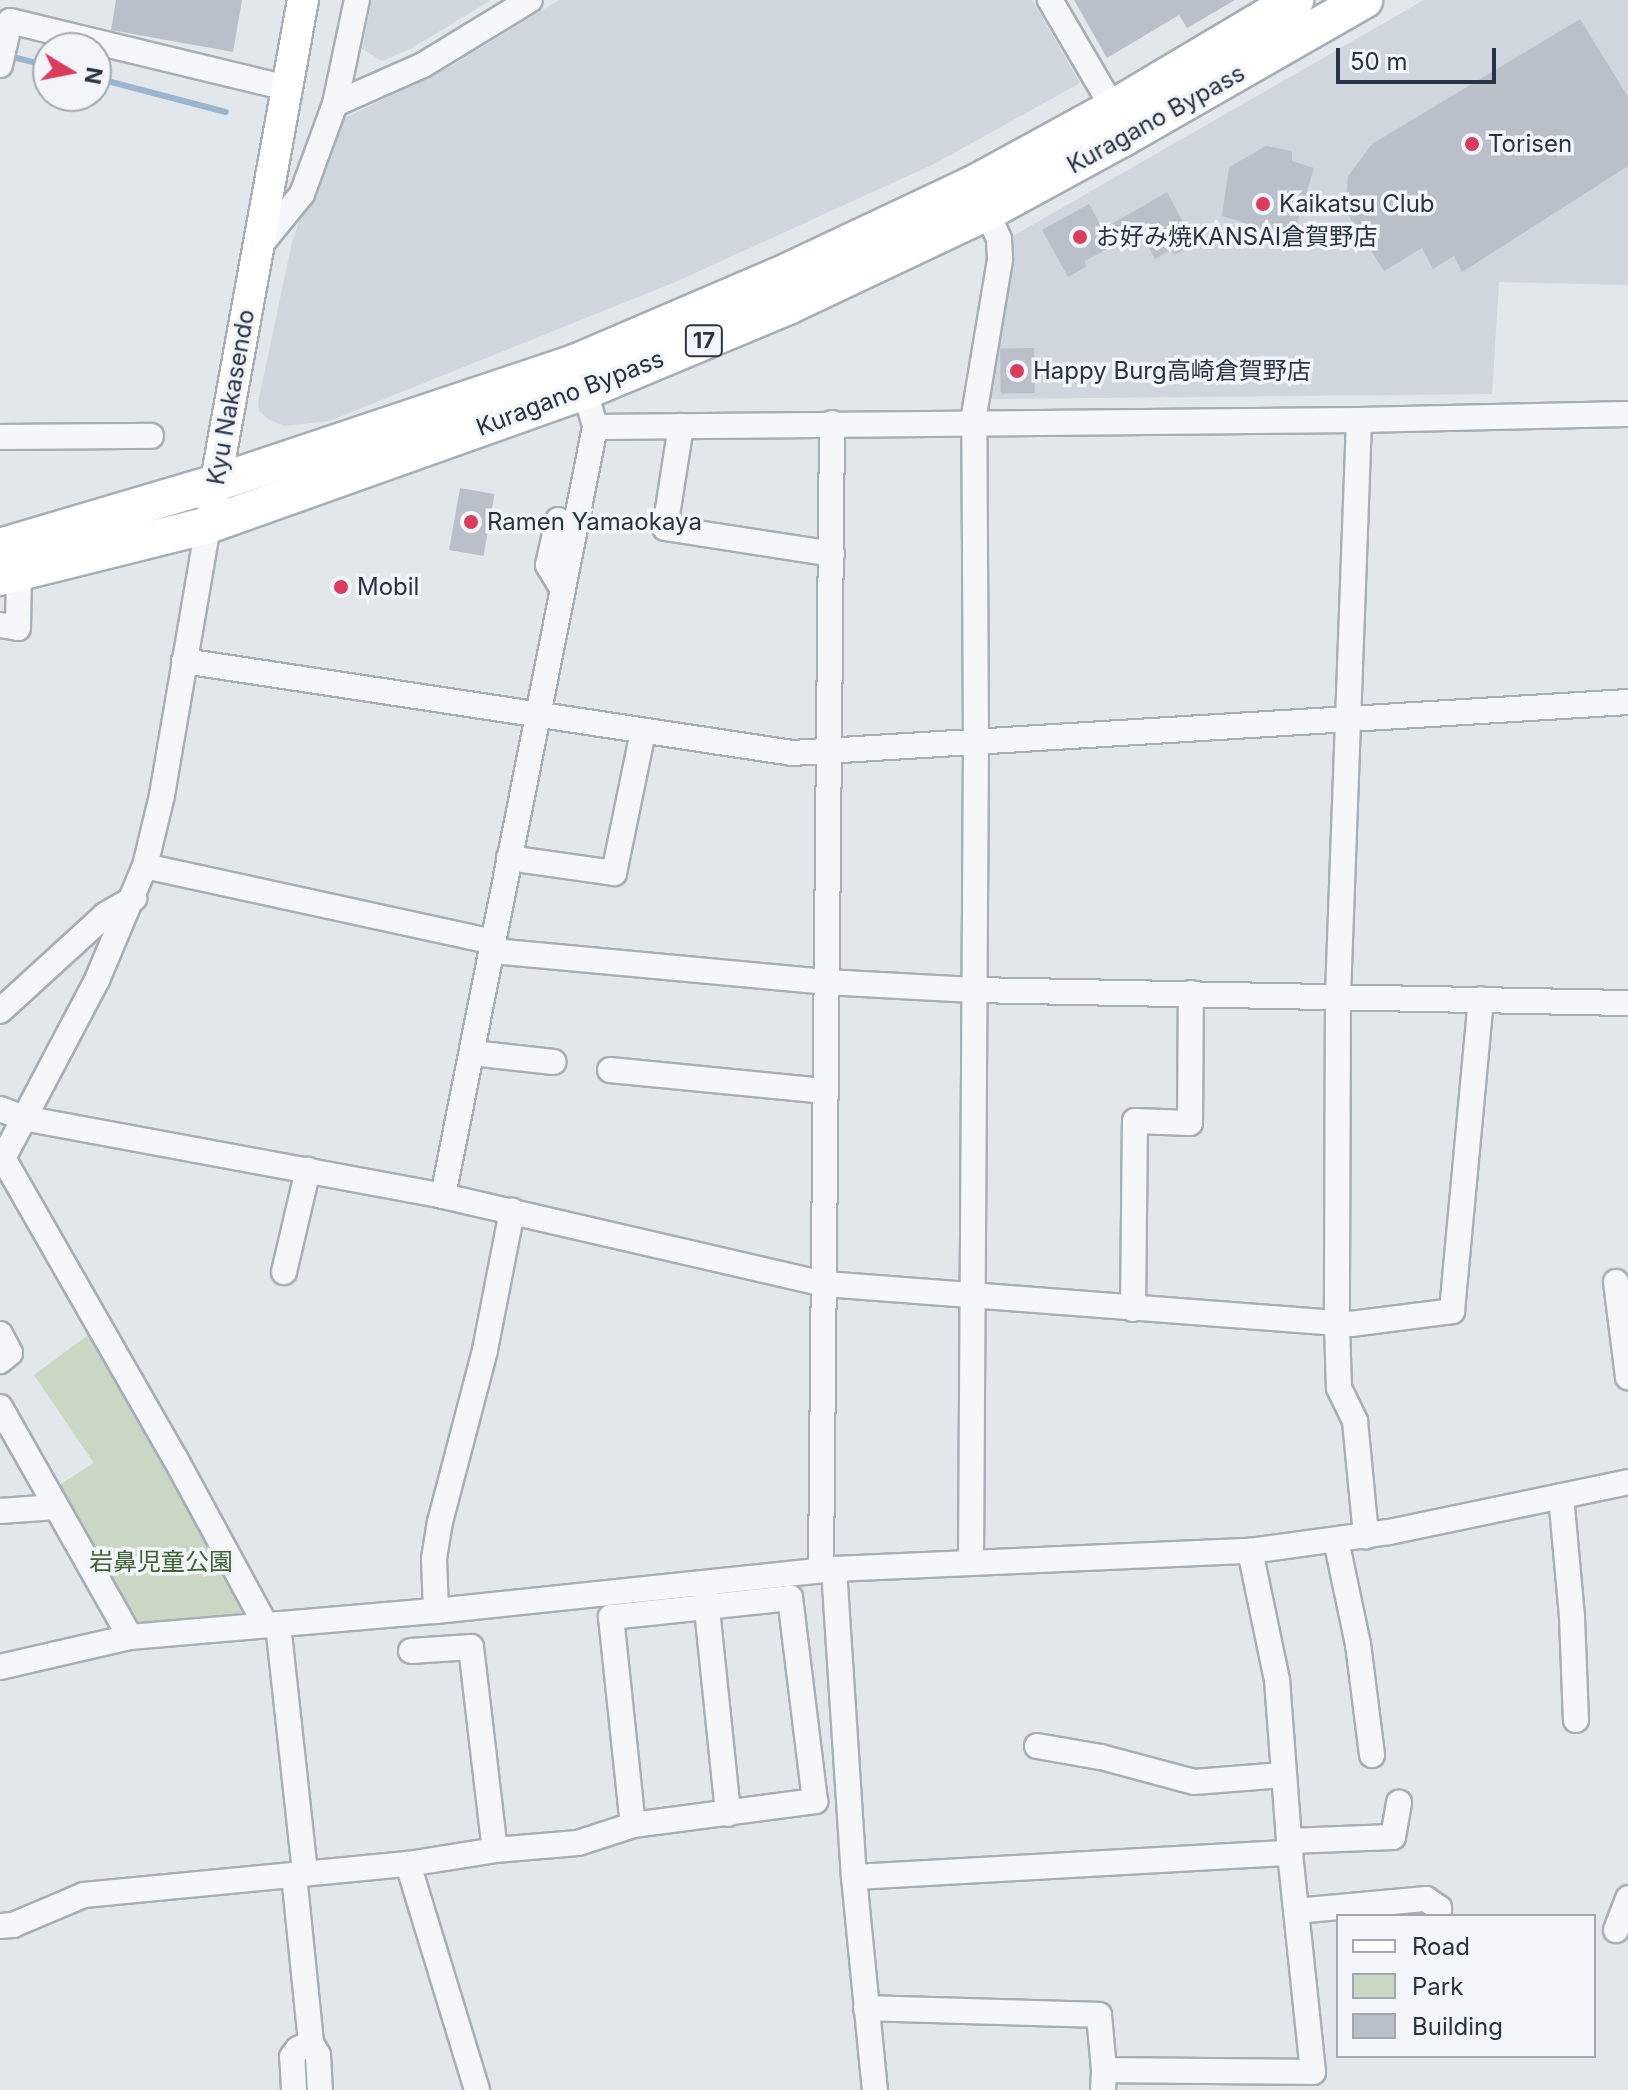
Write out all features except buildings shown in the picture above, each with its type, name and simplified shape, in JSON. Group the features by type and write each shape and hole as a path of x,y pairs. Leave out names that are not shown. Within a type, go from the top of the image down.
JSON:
{"highway":[{"name":"Kuragano Bypass","path":"6,565 216,483 575,363 776,277 960,191 1113,108 1295,0"},
{"name":"Kuragano Bypass","path":"6,565 208,525 585,391 788,306 987,212 1364,0"}],"main road":[{"name":"Kyu Nakasendo","path":"208,525 303,0"}],"street":[{"path":"258,248 302,194 335,104 357,0"},
{"path":"335,104 423,65 530,0"},
{"path":"1050,0 1113,108"},
{"path":"2,58 10,21 286,88"},
{"path":"971,1562 976,743 974,415 1000,259 999,239 987,212"},
{"path":"443,1196 535,717 595,427 585,391"},
{"path":"595,427 1359,420 1628,414"},
{"path":"1359,420 1338,995 1337,1325 1339,1388 1355,1421 1366,1536"},
{"path":"832,423 826,982 827,1569 875,2090"},
{"path":"681,426 665,528 832,554"},
{"path":"0,437 151,436"},
{"path":"558,520 548,565 562,588"},
{"name":"Kyu Nakasendo","path":"145,866 162,795 208,525"},
{"path":"0,625 18,628 6,565"},
{"path":"184,661 535,717 792,753 1628,702"},
{"path":"509,858 614,873 643,732"},
{"path":"320,2090 318,2055 311,2043 300,1874 272,1624 2,1161 97,980 145,866 493,946 826,982 973,990 1628,1003"},
{"path":"0,1011 105,915 134,898"},
{"path":"1133,1309 1135,1121 1190,1123 1191,993"},
{"path":"0,1109 23,1118 443,1196 825,1284 1337,1325 1452,1311 1481,999"},
{"path":"472,1053 554,1062"},
{"path":"610,1070 826,1091"},
{"path":"284,1272 308,1170"},
{"path":"436,1611 434,1559 440,1522 485,1350 512,1211"},
{"path":"1616,1282 1628,1377"},
{"path":"0,1334 10,1353 0,1361"},
{"path":"0,1407 130,1637"},
{"path":"633,1825 611,1617 827,1569 1250,1551 1366,1536 1628,1482"},
{"path":"1561,1496 1572,1617 1576,1720"},
{"path":"0,1511 56,1507"},
{"path":"1336,1540 1358,1644 1372,1755"},
{"path":"866,2008 1099,2015 1103,2080 1313,2072 1283,1775 1277,1680 1250,1551"},
{"path":"706,1594 728,1814"},
{"path":"0,1667 130,1637 272,1624 469,1607 706,1594 790,1598 815,1801 633,1825 578,1843 495,1850 408,1864 84,1895 13,1925 0,1926"},
{"path":"469,1607 495,1850"},
{"path":"411,1651 471,1647"},
{"path":"1037,1746 1101,1757 1194,1782 1283,1775"},
{"path":"854,1877 1393,1837 1399,1803"},
{"path":"408,1864 477,2090"},
{"path":"1616,1930 1628,1898"},
{"path":"1296,1911 1426,1899 1439,1908 1439,1914"},
{"path":"294,2090 292,2057 298,2049 311,2043"}],"shaded area":[{"path":"372,0 491,0 412,48 382,61 362,49"},
{"path":"559,0 1032,0 1080,83 934,164 673,283 329,421 284,426 268,419 259,411 258,403 292,242 330,133 345,118 453,65"},
{"path":"1424,0 1628,0 1628,285 1499,282 1492,394 983,399 1006,240"}],"green space":[{"name":"岩鼻児童公園","path":"95,1330 248,1613 136,1626 56,1487 94,1463 34,1375"}],"waterway":[{"path":"9,56 32,62"},
{"path":"112,82 226,112"}],"place":[{"name":"Torisen","path":"1472,144"},
{"name":"Kaikatsu Club","path":"1263,204"},
{"name":"お好み焼KANSAI倉賀野店","path":"1080,237"},
{"name":"Happy Burg高崎倉賀野店","path":"1017,371"},
{"name":"Ramen Yamaokaya","path":"471,522"},
{"name":"Mobil","path":"341,587"}]}
